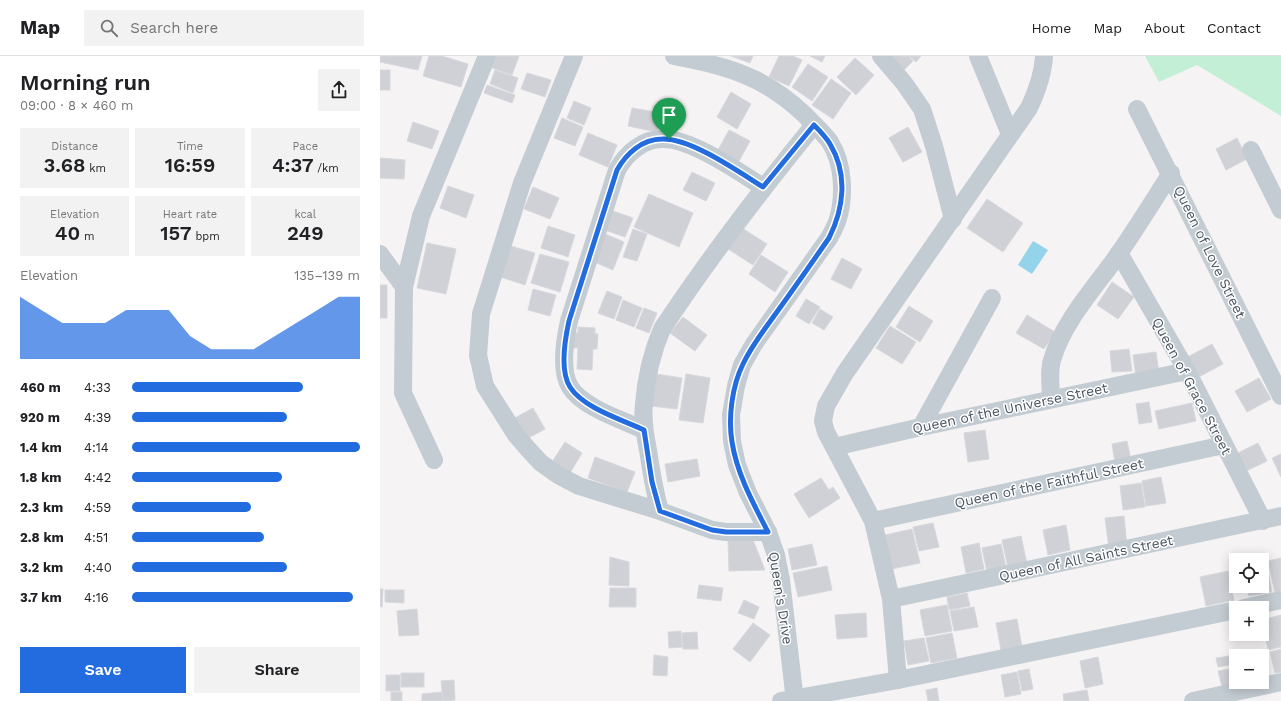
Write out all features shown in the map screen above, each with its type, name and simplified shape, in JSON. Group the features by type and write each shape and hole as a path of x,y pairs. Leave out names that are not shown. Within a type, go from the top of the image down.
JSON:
{"street":[{"path":"434,460 403,393 404,287 422,216 487,56"},
{"path":"574,56 522,183 486,295 481,314 478,336 478,355 485,386 516,435 541,463 558,475 580,486 660,511 712,530 726,532 768,532"},
{"name":"Queen's Drive","path":"674,56 722,67 748,76 773,89 796,107 830,142 840,168 842,193 837,222 829,238 754,344 742,365 736,386 731,415 732,441 737,465 748,493 768,532 776,555 781,580 790,700"},
{"path":"881,56 904,83 922,109 934,146 953,219"},
{"path":"978,56 1010,134"},
{"path":"898,680 891,599 873,521 826,432 823,421 826,406 845,373 1029,108 1038,87 1044,56"},
{"name":"Queen of Love Street","path":"1137,109 1171,173 1281,396"},
{"path":"660,511 652,482 644,430 644,404 651,362 662,329 763,187 814,125"},
{"path":"644,430 599,409 577,396 570,387 565,370 565,340 569,321 617,170 622,160 642,144 652,140 669,139 690,145 727,164 763,187"},
{"path":"1252,150 1281,210"},
{"path":"1051,400 1050,370 1052,358 1057,346 1087,296 1119,253 1171,173"},
{"name":"Queen of Grace Street","path":"1119,253 1186,371 1263,521"},
{"path":"380,254 404,287"},
{"path":"921,427 992,298"},
{"name":"Queen of the Universe Street","path":"834,447 1186,371"},
{"name":"Queen of the Faithful Street","path":"873,521 1224,445"},
{"name":"Queen of All Saints Street","path":"891,599 1281,516"},
{"path":"1269,603 1281,600"},
{"path":"790,700 898,680 1229,611"},
{"path":"1193,701 1281,682"}],"green space":[{"path":"1145,56 1281,56 1281,116 1197,65 1159,82"}],"water":[{"path":"1033,241 1048,250 1032,274 1018,265"}],"building":[{"path":"380,56 422,56 418,70 380,62"},
{"path":"429,56 442,56 468,64 461,87 423,76"},
{"path":"496,56 519,56 512,75 492,68"},
{"path":"731,56 753,56 750,63"},
{"path":"779,56 793,56 802,60 789,86 769,77"},
{"path":"810,56 825,56 822,62"},
{"path":"886,56 908,56 913,61 902,72"},
{"path":"909,56 921,56 916,62"},
{"path":"855,58 874,75 856,95 837,77"},
{"path":"808,64 828,77 812,101 792,87"},
{"path":"380,70 390,70 390,90 380,90"},
{"path":"495,70 518,78 513,93 490,84"},
{"path":"527,73 551,80 545,97 521,89"},
{"path":"831,79 851,93 833,119 812,105"},
{"path":"487,85 515,95 512,103 484,93"},
{"path":"731,92 751,104 737,129 717,117"},
{"path":"574,101 591,108 584,125 567,118"},
{"path":"632,108 661,113 657,132 628,126"},
{"path":"562,118 583,127 575,146 554,138"},
{"path":"413,122 439,131 432,149 407,141"},
{"path":"908,127 922,152 903,162 889,138"},
{"path":"729,130 750,141 738,163 717,152"},
{"path":"588,133 617,145 608,167 579,155"},
{"path":"1237,138 1247,159 1226,170 1216,149"},
{"path":"380,158 405,160 404,179 380,178"},
{"path":"692,172 715,183 706,201 683,190"},
{"path":"448,186 474,195 466,218 440,208"},
{"path":"533,187 559,198 550,219 524,209"},
{"path":"649,194 693,213 679,247 634,227"},
{"path":"987,199 1023,223 1003,252 967,228"},
{"path":"613,211 633,218 625,237 605,230"},
{"path":"548,226 575,235 568,257 541,248"},
{"path":"742,228 767,244 753,265 728,249"},
{"path":"633,229 647,234 637,261 623,257"},
{"path":"603,233 624,242 613,270 592,261"},
{"path":"427,243 456,249 446,294 417,288"},
{"path":"507,245 535,253 525,285 497,276"},
{"path":"540,254 569,262 560,292 531,283"},
{"path":"761,255 788,272 775,292 749,274"},
{"path":"842,258 862,269 851,289 831,279"},
{"path":"1112,282 1134,297 1118,319 1097,305"},
{"path":"380,285 387,285 387,318 380,318"},
{"path":"533,289 556,295 550,316 528,310"},
{"path":"607,291 622,297 614,319 598,313"},
{"path":"806,299 820,307 809,324 796,316"},
{"path":"623,300 642,308 634,327 616,320"},
{"path":"909,306 933,321 920,342 896,327"},
{"path":"644,308 657,313 649,333 636,328"},
{"path":"820,309 833,317 824,330 812,323"},
{"path":"1027,315 1055,332 1044,349 1016,333"},
{"path":"683,317 707,335 695,351 670,333"},
{"path":"890,326 916,342 902,364 876,348"},
{"path":"578,327 595,328 595,334 598,334 597,349 593,349 592,370 577,369 578,348 570,348 571,332 578,333"},
{"path":"1212,344 1223,364 1195,379 1184,359"},
{"path":"1129,349 1132,371 1112,372 1110,351"},
{"path":"1156,352 1159,374 1136,377 1133,355"},
{"path":"656,374 682,378 677,409 651,406"},
{"path":"686,374 710,378 703,423 679,420"},
{"path":"1259,378 1271,399 1247,412 1235,391"},
{"path":"1149,402 1152,422 1139,424 1136,404"},
{"path":"1192,403 1196,421 1159,429 1155,411"},
{"path":"533,408 545,429 525,440 513,419"},
{"path":"985,430 989,459 968,462 964,433"},
{"path":"1127,441 1131,460 1115,463 1112,444"},
{"path":"565,442 582,453 570,473 552,462"},
{"path":"1258,443 1267,461 1246,471 1238,453"},
{"path":"1281,454 1281,477 1272,458"},
{"path":"595,457 635,472 627,492 588,478"},
{"path":"697,459 700,476 668,482 665,464"},
{"path":"1161,477 1166,503 1146,506 1142,481"},
{"path":"821,478 829,490 833,487 840,498 809,518 794,494"},
{"path":"1141,483 1145,507 1123,510 1120,486"},
{"path":"1124,516 1127,547 1109,549 1105,518"},
{"path":"933,523 939,547 919,551 913,527"},
{"path":"1066,525 1070,550 1048,555 1043,530"},
{"path":"912,529 920,563 892,569 885,535"},
{"path":"1021,536 1027,564 1008,568 1002,540"},
{"path":"753,540 765,570 729,571 728,541"},
{"path":"979,543 984,569 966,573 961,547"},
{"path":"812,544 817,565 792,570 788,549"},
{"path":"1001,544 1006,568 987,572 982,548"},
{"path":"610,557 629,562 629,586 609,585"},
{"path":"1281,558 1281,591 1275,593 1269,566 1269,561"},
{"path":"827,566 832,590 798,597 793,573"},
{"path":"1228,571 1229,593 1233,593 1234,600 1206,606 1200,577"},
{"path":"1269,576 1272,592 1269,593"},
{"path":"699,585 723,588 721,601 697,598"},
{"path":"610,588 636,588 636,607 609,607"},
{"path":"380,589 383,589 382,607 380,606"},
{"path":"385,590 404,590 404,603 385,602"},
{"path":"967,593 970,606 949,610 947,597"},
{"path":"1248,593 1266,593 1249,596"},
{"path":"744,600 759,607 754,619 738,613"},
{"path":"947,605 952,631 925,636 920,610"},
{"path":"974,607 978,627 954,631 950,611"},
{"path":"417,609 419,635 399,636 397,611"},
{"path":"866,613 867,637 837,639 835,615"},
{"path":"1281,615 1281,647 1269,650 1266,641 1269,641 1269,618"},
{"path":"1017,619 1022,647 1001,650 996,623"},
{"path":"753,623 770,635 750,662 733,649"},
{"path":"681,631 682,647 669,648 668,632"},
{"path":"697,632 698,649 683,649 682,633"},
{"path":"952,633 957,658 931,663 926,638"},
{"path":"924,638 929,661 908,665 904,641"},
{"path":"1281,649 1281,672 1275,673 1270,652"},
{"path":"654,655 668,657 667,676 653,675"},
{"path":"1229,656 1229,665 1218,667 1216,658"},
{"path":"1098,657 1103,684 1085,688 1080,661"},
{"path":"1029,669 1033,689 1022,691 1018,671"},
{"path":"1229,669 1229,686 1222,687 1218,671"},
{"path":"1017,672 1021,694 1005,697 1001,675"},
{"path":"401,673 424,673 424,687 401,687"},
{"path":"386,675 400,675 400,691 386,691"},
{"path":"454,680 455,700 443,701 441,681"},
{"path":"937,688 939,701 928,701 926,690"},
{"path":"1087,690 1089,701 1064,701 1063,694"},
{"path":"391,692 402,692 402,701 391,701"},
{"path":"442,692 443,701 422,701 422,694"}],"route":[{"path":"814,125 830,142 837,157 841,174 842,193 837,222 829,238 754,344 742,365 736,386 731,415 732,441 737,465 748,493 768,532 726,532 712,530 660,511 652,482 644,430 599,409 577,396 567,380 565,370 565,340 569,321 617,170 622,160 630,152 642,144 652,140 669,139 690,145 727,164 763,187 814,125"}]}
